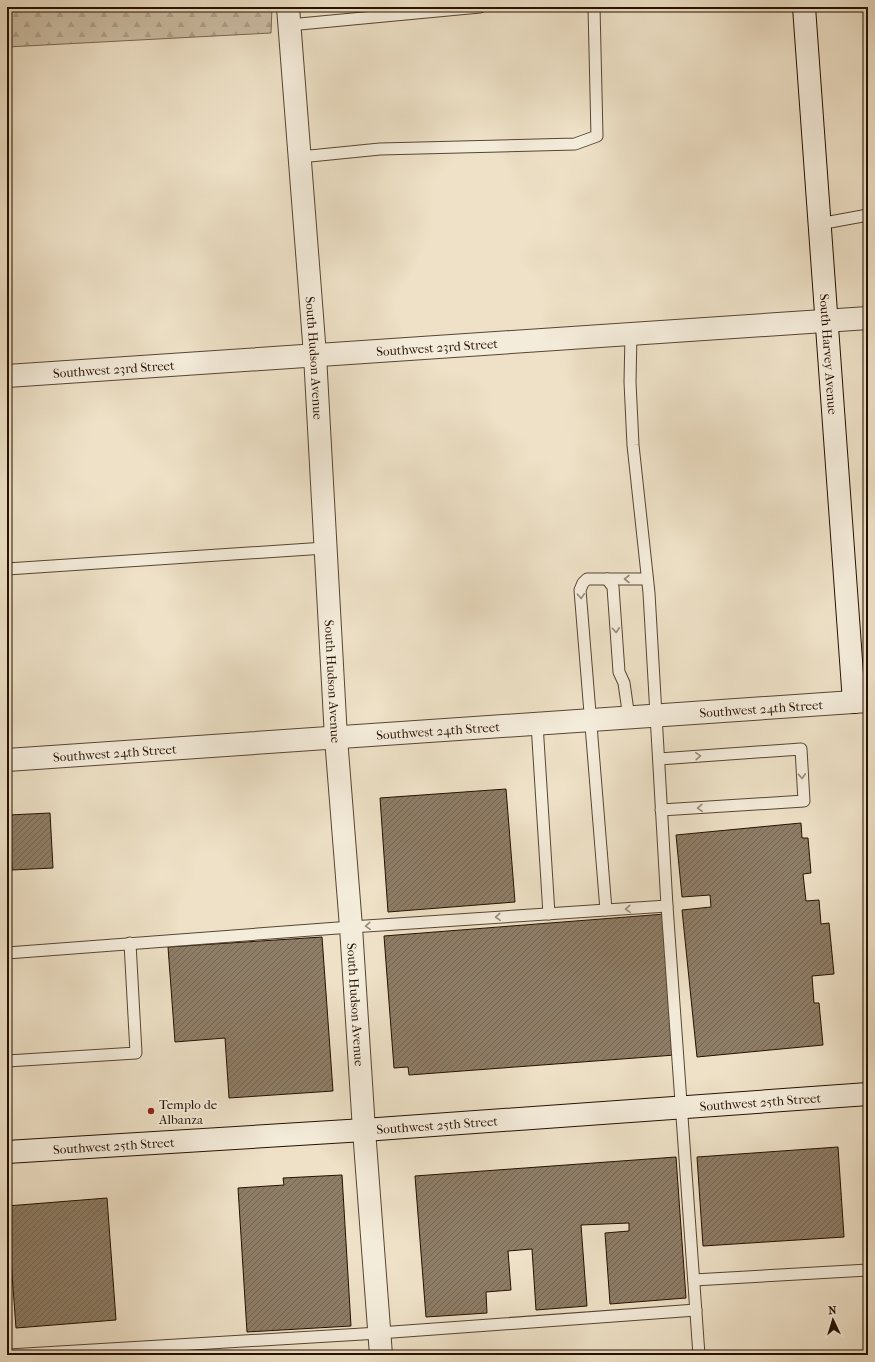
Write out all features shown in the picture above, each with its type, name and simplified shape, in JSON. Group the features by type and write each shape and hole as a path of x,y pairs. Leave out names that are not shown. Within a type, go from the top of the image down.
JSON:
{"street":[{"name":"South Harvey Avenue","path":"804,7 826,320 861,702"},
{"name":"South Hudson Avenue","path":"289,16 315,355 336,738 351,927 364,1130 381,1355"},
{"name":"Southwest 23rd Street","path":"7,376 868,318"},
{"name":"Southwest 24th Street","path":"7,760 861,702"},
{"name":"Southwest 25th Street","path":"7,1152 364,1130 868,1094"}],"lane":[{"path":"289,16 480,7"},
{"path":"300,157 380,149 575,144 597,136 594,7"},
{"path":"819,224 868,215"},
{"path":"631,334 630,382 633,445 647,579 659,759 666,906 699,1355"},
{"path":"7,569 325,548"},
{"path":"606,910 580,590 583,583 587,579 647,579"},
{"path":"607,579 613,587 619,672 624,682 629,718"},
{"path":"537,724 550,914"},
{"path":"659,759 801,749 804,801 661,810"},
{"path":"7,952 666,906"},
{"path":"7,1061 136,1053 130,943"},
{"path":"694,1280 868,1270"},
{"path":"8,1355 379,1333 696,1310"}],"green space":[{"path":"7,7 272,7 271,33 7,47"}],"building":[{"path":"506,789 515,902 388,912 380,798"},
{"path":"50,813 53,868 12,870 9,815"},
{"path":"801,823 802,838 808,838 811,873 803,874 806,901 819,900 821,924 829,923 834,974 812,976 814,1003 819,1003 823,1045 697,1057 682,910 711,907 710,895 682,897 676,835"},
{"path":"7,824 11,902 7,902"},
{"path":"665,914 675,1055 409,1075 408,1067 394,1068 384,936"},
{"path":"322,937 333,1091 229,1098 225,1038 175,1042 168,947"},
{"path":"838,1147 844,1237 703,1246 697,1157"},
{"path":"676,1157 686,1298 610,1304 605,1233 629,1231 629,1223 581,1225 587,1306 536,1310 532,1249 508,1251 511,1290 486,1292 487,1313 426,1317 415,1176"},
{"path":"342,1175 351,1326 247,1332 238,1188 284,1185 283,1178"},
{"path":"107,1198 116,1320 16,1328 7,1206"}],"place":[{"name":"Templo de Albanza","path":"151,1111"}]}
